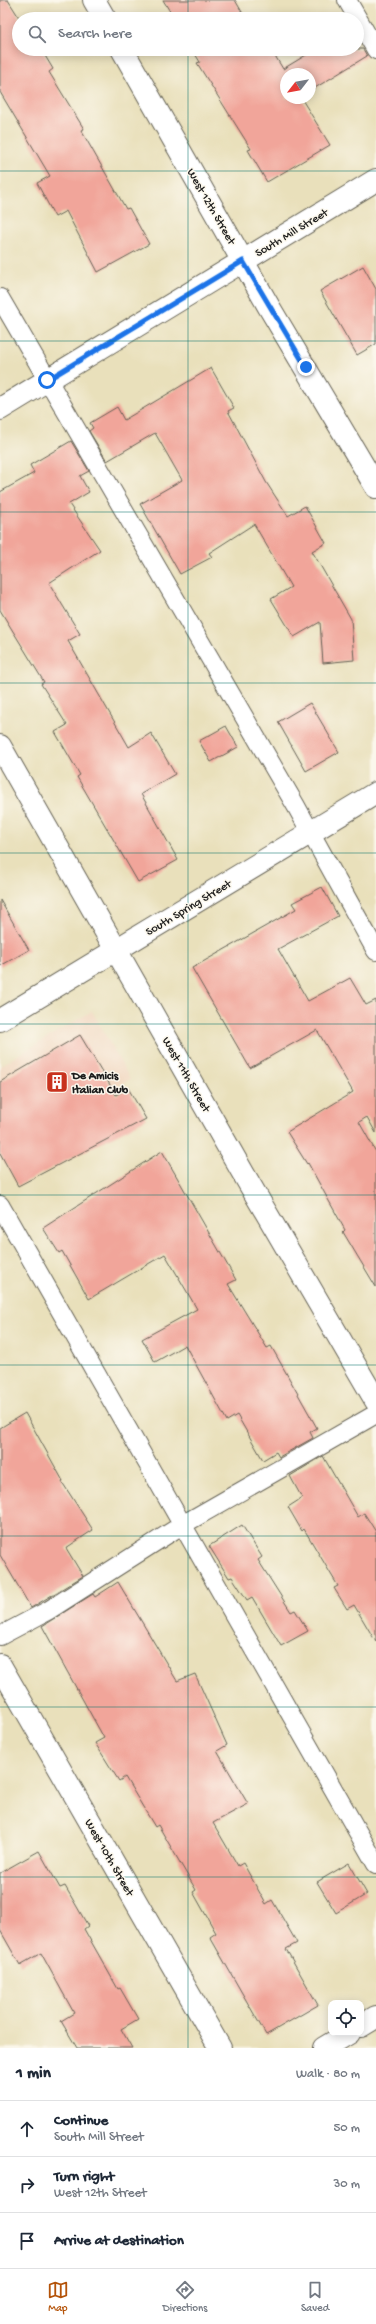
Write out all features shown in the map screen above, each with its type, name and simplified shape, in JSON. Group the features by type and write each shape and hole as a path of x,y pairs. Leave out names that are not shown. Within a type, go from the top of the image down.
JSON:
{"street":[{"path":"94,0 101,12"},
{"name":"West 12th Street","path":"126,56 243,261 376,487"},
{"name":"South Mill Street","path":"0,409 376,180"},
{"name":"West 11th Street","path":"0,746 376,1401"},
{"name":"South Spring Street","path":"0,1020 376,793"},
{"name":"West 10th Street","path":"0,1665 220,2048"},
{"path":"364,2024 376,2017"},
{"path":"324,2048 344,2036"}],"lane":[{"path":"347,0 354,12"},
{"path":"364,29 376,50"},
{"path":"0,298 296,806 309,834 376,951"},
{"path":"0,1205 376,1864"},
{"path":"0,1636 49,1610 182,1525 376,1414"}],"shaded area":[{"path":"92,1011 130,1079 0,1158 0,1066"}],"building":[{"path":"0,0 8,0 16,12 12,12 12,56 45,56 53,69 49,72 84,129 81,130 126,209 129,208 149,244 98,272 66,211 55,217 37,183 50,176 0,92"},
{"path":"163,0 235,0 242,12 170,12"},
{"path":"364,51 367,56 316,87 316,68 285,68 304,56 364,56"},
{"path":"196,56 275,56 282,68 280,68 280,104 305,104 330,145 267,182 248,150 251,149 197,63 200,62"},
{"path":"363,266 376,289 376,344 357,355 320,291"},
{"path":"211,368 234,408 228,411 266,482 288,516 305,506 326,543 312,551 351,619 354,660 323,663 320,622 294,637 271,599 291,587 254,524 209,553 212,557 180,574 140,504 182,480 155,433 107,461 89,431 93,428 90,423 117,407 124,420"},
{"path":"71,441 89,471 80,476 89,492 69,504 100,550 49,583 80,634 68,641 129,747 151,733 175,774 141,794 178,860 138,882 77,777 80,775 55,732 67,725 41,684 44,682 0,610 0,492 34,473 30,465"},
{"path":"310,703 339,752 306,771 278,722"},
{"path":"226,726 238,747 211,762 199,741"},
{"path":"322,887 338,916 278,949 308,1001 350,978 366,1005 376,1000 376,1133 367,1117 359,1122 376,1152 376,1287 343,1232 345,1230 308,1163 307,1164 287,1132 353,1092 317,1030 250,1068 192,968 296,909 292,903"},
{"path":"0,900 29,950 0,966"},
{"path":"80,1035 116,1095 128,1088 146,1119 18,1186 0,1153 0,1082"},
{"path":"162,1151 236,1280 228,1284 267,1348 271,1346 317,1428 310,1432 313,1438 279,1457 276,1452 263,1460 237,1415 227,1421 185,1345 155,1362 142,1339 197,1309 165,1254 89,1299 62,1251 59,1253 43,1228"},
{"path":"25,1413 63,1481 62,1482 93,1530 66,1548 83,1576 31,1608 0,1555 0,1428"},
{"path":"323,1456 358,1517 364,1513 376,1532 376,1642 354,1605 347,1609 334,1588 338,1586 304,1529 302,1531 288,1507 302,1498 290,1476"},
{"path":"242,1525 262,1557 258,1560 291,1612 295,1610 308,1631 281,1646 252,1597 247,1600 232,1577 229,1578 209,1546"},
{"path":"118,1582 177,1681 195,1674 227,1745 217,1751 248,1804 213,1823 238,1866 243,1863 266,1904 272,1900 297,1943 286,1949 318,2005 266,2035 210,1937 216,1933 193,1892 196,1890 158,1825 155,1827 125,1777 119,1781 95,1743 104,1738 42,1626 93,1594 95,1597"},
{"path":"39,1851 60,1888 65,1886 88,1926 84,1929 118,1989 120,1988 138,2019 121,2029 132,2048 77,2048 61,2021 74,2013 41,1953 20,1965 0,1930 0,1873"},
{"path":"349,1863 367,1894 336,1913 317,1882"}],"place":[{"name":"De Amicis Italian Club","path":"57,1082"}],"route":[{"path":"47,380 243,261 306,367"}]}
